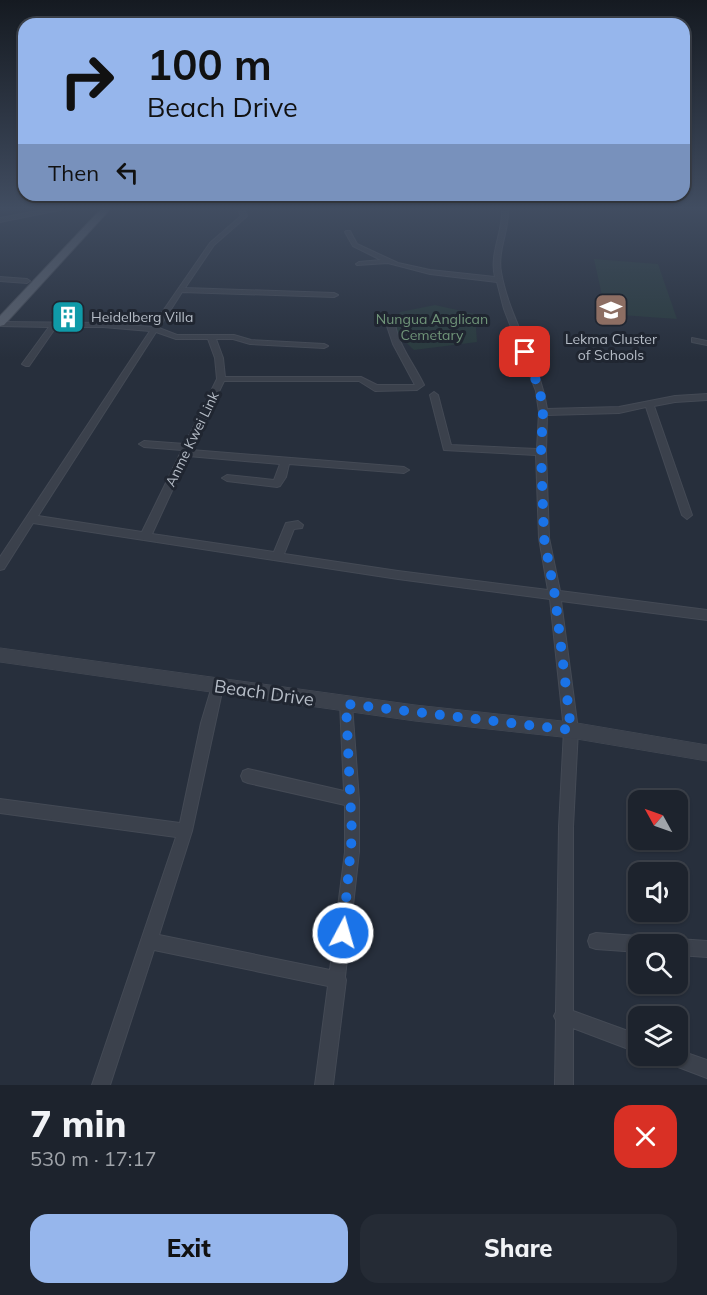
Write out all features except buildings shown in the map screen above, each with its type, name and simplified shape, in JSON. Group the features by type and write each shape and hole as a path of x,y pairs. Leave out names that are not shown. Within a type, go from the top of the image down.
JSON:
{"main road":[{"path":"0,310 48,258"},
{"path":"0,324 61,258"}],"street":[{"path":"0,566 203,258"},
{"path":"382,258 430,272 500,280"},
{"path":"498,258 500,280 540,391 543,412 541,452 544,538 555,596 571,730 566,827 564,1085"},
{"path":"359,264 389,261"},
{"path":"0,279 27,281"},
{"path":"180,290 334,295"},
{"path":"221,379 355,378 365,379 375,388 417,387 420,385 416,373 394,340 390,317"},
{"path":"0,324 155,328 176,337 234,337 246,342 324,346"},
{"path":"26,364 54,325"},
{"name":"Anme Kwei Link","path":"145,537 221,379 219,358 211,337"},
{"path":"695,340 707,343"},
{"path":"434,395 447,448 541,452"},
{"path":"543,412 619,410 675,399 707,397"},
{"path":"649,405 687,515"},
{"path":"144,444 404,470"},
{"path":"227,478 277,484 286,460"},
{"path":"30,519 398,575 707,615"},
{"path":"278,556 286,531 290,526 298,525"},
{"name":"Beach Drive","path":"0,655 346,704 571,730 707,753"},
{"path":"101,1085 122,1015 151,941 185,831 207,721 217,687"},
{"path":"324,1085 352,852 352,801 346,704"},
{"path":"248,776 352,801"},
{"path":"0,806 185,831"},
{"path":"151,941 338,980"},
{"path":"597,941 628,943"},
{"path":"688,948 707,949"},
{"path":"564,1016 628,1040"},
{"path":"688,1062 707,1069"}],"green space":[{"path":"594,259 658,264 677,319 606,314"},
{"name":"Nungua Anglican Cemetary","path":"435,305 475,314 477,342 414,350 392,329 400,312"}],"place":[{"name":"Lekma Cluster of Schools","path":"611,310"},
{"name":"Heidelberg Villa","path":"68,317"}],"route":[{"path":"343,933 352,852 352,801 346,704 571,730 555,596 544,538 541,479 543,412 540,391 525,352"}]}
